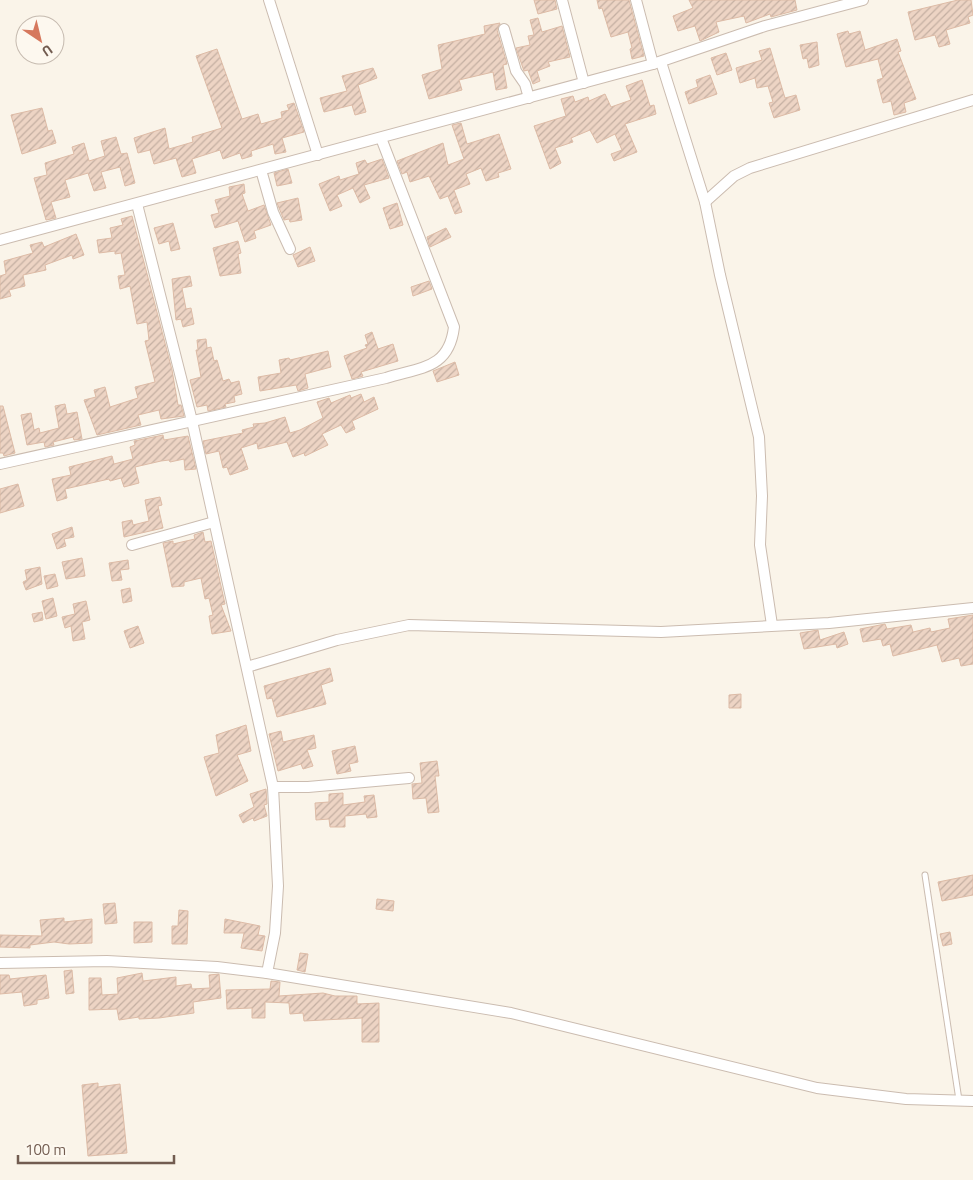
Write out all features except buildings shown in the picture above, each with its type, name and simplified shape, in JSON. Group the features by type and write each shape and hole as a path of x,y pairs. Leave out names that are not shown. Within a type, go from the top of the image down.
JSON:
{"street":[{"path":"269,0 318,155"},
{"path":"562,0 584,83"},
{"path":"636,0 704,202 759,437 762,496 760,545 772,625"},
{"path":"0,240 657,63 765,26 863,0"},
{"path":"504,29 516,71 525,84 529,98"},
{"path":"704,202 734,176 750,168 973,100"},
{"path":"0,464 386,378 437,362 448,351 454,327 381,138"},
{"path":"261,170 273,212 290,249"},
{"path":"137,204 192,422 272,787 278,886 274,933 266,973"},
{"path":"132,545 214,522"},
{"path":"247,667 337,640 409,625 652,632 872,620 973,608"},
{"path":"272,787 308,787 409,778"},
{"path":"0,963 107,961 217,967 266,973 511,1013 817,1088 906,1099 973,1101"}],"lane":[{"path":"925,875 960,1100"}]}
